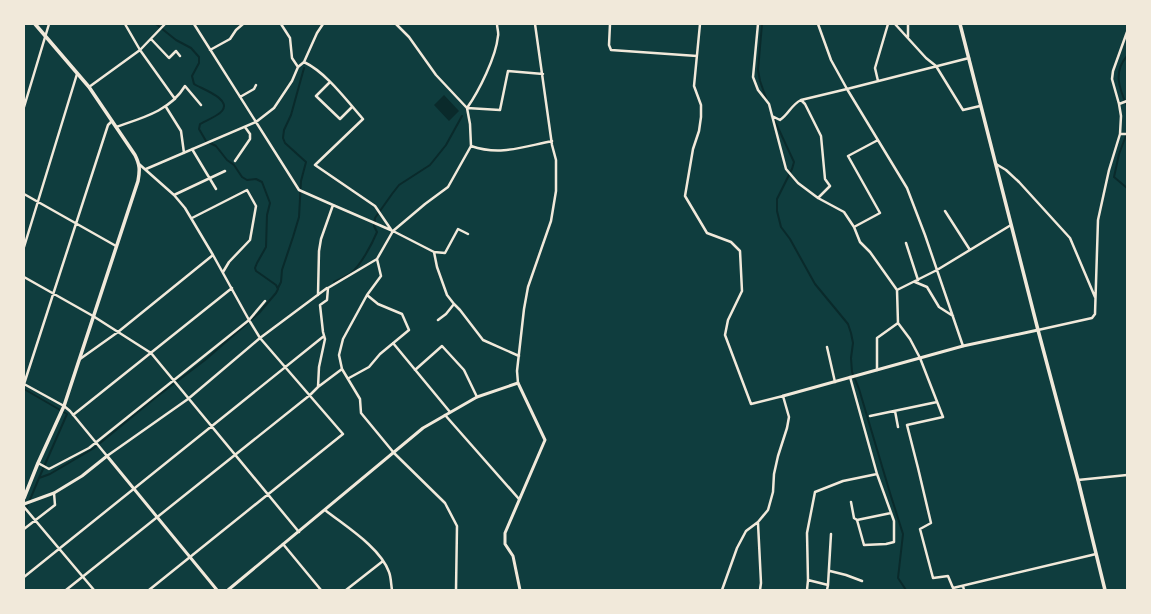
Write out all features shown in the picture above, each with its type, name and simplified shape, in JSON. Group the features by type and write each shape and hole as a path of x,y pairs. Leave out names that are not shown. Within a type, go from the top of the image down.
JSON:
{"main road":[{"path":"24,498 40,464 63,407 138,181 139,164 135,155 88,87 35,24"},
{"path":"960,24 1105,590"}],"street":[{"path":"24,107 49,24"},
{"path":"125,24 140,50 175,99"},
{"path":"194,24 301,191 393,231 434,252 445,253 458,229 468,234"},
{"path":"210,50 230,39 242,24"},
{"path":"281,24 290,38 292,58 298,67"},
{"path":"146,169 246,127 256,122 274,108 292,81 298,67 304,62 317,33 323,24"},
{"path":"25,504 32,500 54,493 82,476 188,399 260,338 328,288 377,259 393,231 448,187 471,146 470,124 467,108 436,75 409,37 396,24"},
{"path":"467,108 473,100 484,78 493,55 498,36 497,24"},
{"path":"520,590 513,556 505,544 505,533 545,440 518,383 517,371 528,286 551,221 556,191 556,160 535,24"},
{"path":"610,24 609,45 612,50 697,56"},
{"path":"700,24 694,86 701,105 701,117 699,131 693,149 685,196 707,233 731,242 740,251 742,291 728,320 725,335 751,404 963,346 1092,318 1095,314 1098,220 1111,164 1120,134 1121,116 1112,79 1127,32"},
{"path":"758,24 753,77 758,90 769,104 786,169 798,183 818,198 844,212 854,227 860,242 870,252 897,290 898,323 910,339 920,358 943,418 907,425 931,523 920,529 920,534 933,578 948,576 953,588 1096,554"},
{"path":"818,24 831,60 907,188 963,346"},
{"path":"878,81 875,68 888,24"},
{"path":"895,24 936,66 963,110 980,106"},
{"path":"908,24 908,38"},
{"path":"88,87 140,50 164,25"},
{"path":"151,39 169,58 176,51 180,56"},
{"path":"772,116 780,120 786,116 794,104 801,100 969,58"},
{"path":"304,62 311,65 330,82 363,119 315,165 375,206 393,231"},
{"path":"467,108 500,110 508,71 543,74"},
{"path":"24,247 77,74"},
{"path":"330,82 316,96 340,119 352,107"},
{"path":"240,97 254,89 256,85"},
{"path":"116,127 166,107 175,99 185,86 201,105"},
{"path":"801,100 805,104 821,136 825,179 830,186 818,198"},
{"path":"1119,104 1127,101"},
{"path":"166,107 181,131 184,153"},
{"path":"112,121 108,125 24,384 73,414 216,590"},
{"path":"235,161 250,139 250,134 246,127"},
{"path":"1120,134 1126,134"},
{"path":"854,227 880,214 848,156 878,140"},
{"path":"471,146 484,150 500,152 552,141"},
{"path":"192,149 216,189"},
{"path":"995,163 1006,170 1019,182 1070,238 1095,297"},
{"path":"139,164 174,195 192,218 214,255 248,320 260,338 343,434 149,590"},
{"path":"174,195 225,170"},
{"path":"192,218 247,190 256,206 250,240 229,262 223,272"},
{"path":"24,194 116,246"},
{"path":"318,296 319,251 321,239 333,205"},
{"path":"945,211 970,250"},
{"path":"897,290 937,270 1012,225"},
{"path":"906,243 918,280"},
{"path":"434,252 436,267 447,295 483,340 519,356"},
{"path":"78,361 118,332 214,255"},
{"path":"377,259 381,276 367,295 343,339 339,355 342,369 349,378 360,399 361,413 394,453 445,502 457,526 456,590"},
{"path":"24,276 93,316 151,353 298,532"},
{"path":"914,282 928,287 939,307 953,316"},
{"path":"73,414 232,288"},
{"path":"318,387 319,367 325,339 320,305 327,300 328,288"},
{"path":"349,378 368,367 380,354 410,330 402,314 378,304 367,295"},
{"path":"40,464 49,469 89,448 248,320 265,301"},
{"path":"438,320 446,314 454,304"},
{"path":"878,370 877,338 898,323"},
{"path":"24,577 324,336"},
{"path":"393,343 450,412"},
{"path":"415,370 442,346 464,370 476,397"},
{"path":"827,347 835,382"},
{"path":"66,590 342,369"},
{"path":"850,378 876,474 894,521 894,542 864,545 857,520 854,518 851,502"},
{"path":"228,590 423,428 476,397 518,383"},
{"path":"722,590 736,548 746,531 758,522 768,510 770,504 773,492 774,474 789,418 783,396"},
{"path":"870,416 937,402"},
{"path":"895,411 898,427"},
{"path":"444,415 519,499"},
{"path":"806,590 808,580 807,533 815,492 844,481 876,474"},
{"path":"1078,480 1127,475"},
{"path":"24,528 55,505 54,493"},
{"path":"24,507 94,590"},
{"path":"325,510 369,545 383,561 389,572 392,590"},
{"path":"857,520 891,513"},
{"path":"758,522 761,583 760,590"},
{"path":"827,590 830,571 831,534"},
{"path":"283,544 321,590"},
{"path":"346,590 383,561"},
{"path":"830,571 862,581"},
{"path":"808,580 828,585"},
{"path":"962,586 964,590"}],"water":[{"path":"444,95 459,111 449,121 434,105"}],"waterway":[{"path":"24,514 39,478 50,474 94,448 155,398 205,360 259,313 278,289 276,285 256,271 255,268 266,247 267,215 270,203 262,182 256,179 247,180 242,177 234,165 227,160 216,146 206,141 199,129 200,124 220,113 224,107 223,102 215,95 194,84 192,76 199,63 199,57 191,48 176,40 156,24"},
{"path":"762,24 758,70 766,98"},
{"path":"1127,56 1120,68 1119,74 1120,86 1127,106"},
{"path":"278,288 281,282 282,270 299,217 301,181 306,162 285,143 283,138 284,130 291,115 304,68"},
{"path":"334,282 351,273 359,265 377,232 374,226 375,218 399,185 430,165 446,145 462,116"},
{"path":"773,117 794,162 777,199 777,211 781,227 790,239 815,284 848,324 853,343 851,358 852,372 859,389 903,534 898,578 906,590"},
{"path":"1127,133 1119,154 1114,177 1127,188"},
{"path":"24,389 67,414 39,478"}]}
